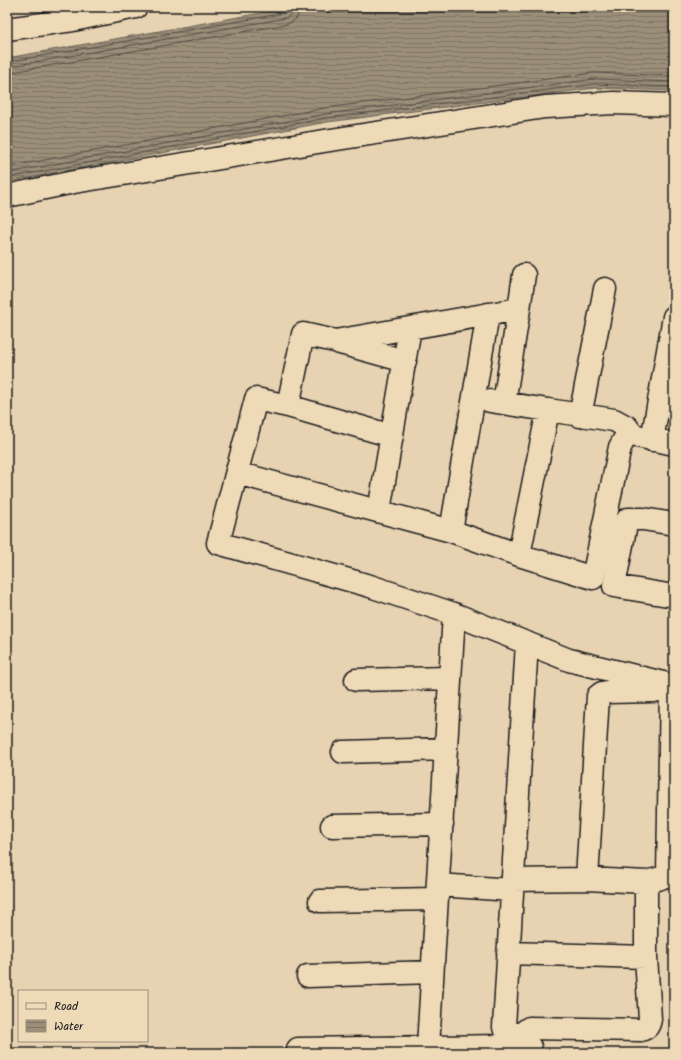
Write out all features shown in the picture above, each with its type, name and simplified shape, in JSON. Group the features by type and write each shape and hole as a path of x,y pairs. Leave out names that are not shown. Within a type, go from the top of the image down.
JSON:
{"street":[{"path":"7,30 73,20 136,7"},
{"path":"7,196 74,182 464,118 553,106 613,103 674,105"},
{"path":"504,403 524,275"},
{"path":"580,416 605,289"},
{"path":"335,341 519,309"},
{"path":"451,531 488,314"},
{"path":"642,437 674,317"},
{"path":"379,511 410,328"},
{"path":"288,406 303,334 335,341 405,361"},
{"path":"474,398 580,416 614,420 642,437"},
{"path":"392,436 288,406 256,399 218,543 370,586 454,614 569,660 673,685"},
{"path":"519,555 548,410"},
{"path":"593,578 620,447 627,436 642,437 674,444"},
{"path":"237,472 451,531 614,586 674,596"},
{"path":"614,586 628,520 643,519 674,524"},
{"path":"428,1047 454,614"},
{"path":"524,1046 504,1027 527,643"},
{"path":"356,680 450,678"},
{"path":"320,900 587,879 646,882 671,876 673,685"},
{"path":"587,879 598,696 607,692 654,691 673,685"},
{"path":"343,752 446,749"},
{"path":"332,826 442,824"},
{"path":"524,1046 529,1028 641,1030 649,1025 650,1019 646,957 646,882"},
{"path":"508,953 646,957"},
{"path":"308,976 432,972"},
{"path":"298,1048 524,1046"}],"water":[{"path":"295,7 674,7 674,91 596,88 327,122 7,182 7,58"}]}
